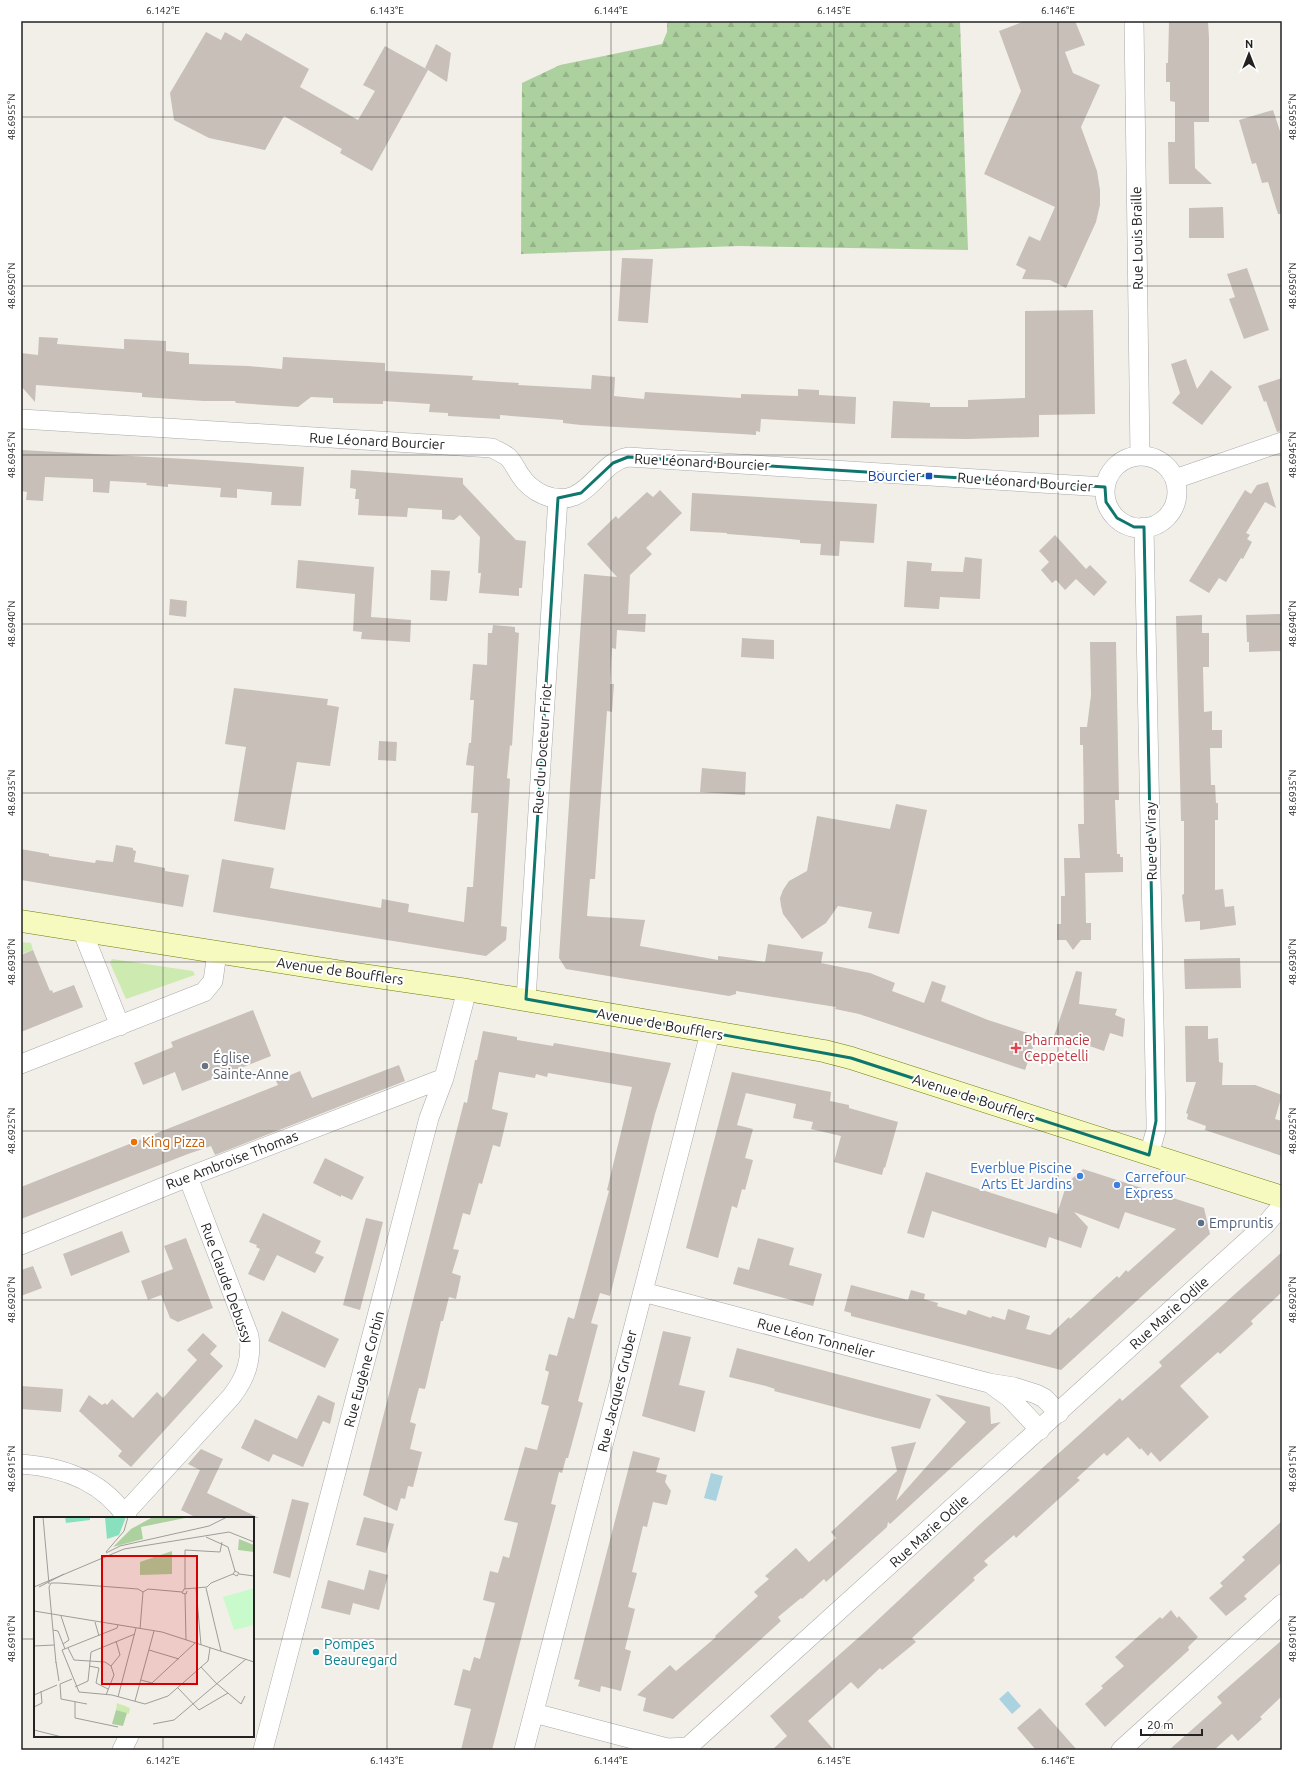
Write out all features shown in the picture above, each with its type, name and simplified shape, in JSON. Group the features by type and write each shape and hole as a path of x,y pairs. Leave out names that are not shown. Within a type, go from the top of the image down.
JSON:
{"street":[{"name":"Rue Louis Braille","path":"1134,21 1140,456"},
{"name":"Rue Léonard Bourcier","path":"21,419 492,448 507,457 520,475 533,489 549,497 558,498 570,497 581,493 613,463 628,457 1105,487"},
{"path":"1175,479 1282,442"},
{"path":"1140,456 1152,458 1161,462 1168,468 1175,479 1177,491 1176,502 1172,511 1165,519 1157,524 1144,527 1134,527 1124,523 1116,518 1106,502 1105,487 1114,468 1131,457 1140,456"},
{"name":"Rue du Docteur Friot","path":"526,999 558,498"},
{"name":"Rue de Viray","path":"1144,527 1156,1121 1156,1130 1149,1155"},
{"name":"Avenue de Boufflers","path":"21,921 218,953 526,999 710,1033 800,1047 851,1058 1282,1197"},
{"path":"82,930 120,1026"},
{"path":"21,1064 204,992 213,982 218,953"},
{"name":"Rue Eugène Corbin","path":"263,1750 429,1118 444,1078 467,990"},
{"name":"Rue Jacques Gruber","path":"524,1750 710,1033"},
{"name":"Rue Ambroise Thomas","path":"21,1245 188,1177 444,1078"},
{"name":"Rue Claude Debussy","path":"125,1516 241,1385 250,1361 249,1336 188,1177"},
{"name":"Rue Marie Odile","path":"534,1713 667,1748 688,1747 1266,1224 1280,1208 1282,1203"},
{"name":"Rue Léon Tonnelier","path":"643,1292 989,1383 1014,1387 1044,1398 1058,1413"},
{"name":"Rue Léon Tonnelier","path":"989,1383 1010,1398 1040,1430"},
{"path":"21,1464 54,1468 83,1479 97,1487 125,1516"},
{"path":"1121,1750 1282,1604"},
{"path":"122,1750 128,1737"}],"highlighted area":[{"path":"628,457 1105,487 1106,502 1117,518 1134,527 1144,527 1156,1121 1149,1155 851,1058 526,999 558,498 581,493 613,463"}],"green space":[{"path":"667,21 960,21 968,250 739,246 521,254 522,83 560,65 662,44 667,32"},
{"path":"21,942 31,943 33,950 21,954"},
{"path":"112,959 193,971 195,975 126,999 110,963"}],"water":[{"path":"711,1473 723,1476 716,1501 704,1498"},
{"path":"1008,1691 1021,1706 1012,1714 999,1699"}],"building":[{"path":"1025,21 1075,21 1085,45 1065,52 1073,73 1100,85 1081,127 1097,171 1100,190 1100,205 1096,222 1066,288 1050,280 1022,279 1026,270 1016,265 1029,236 1040,241 1055,207 984,174 1021,91 999,31"},
{"path":"1169,21 1208,21 1209,122 1194,122 1195,168 1212,184 1169,184 1168,142 1175,142 1175,102 1170,101 1170,82 1166,82"},
{"path":"206,32 221,40 225,32 241,41 246,33 309,69 300,87 358,120 375,91 363,85 385,46 428,70 372,171 340,153 342,149 284,116 265,150 209,138 174,120 170,93"},
{"path":"436,44 451,53 447,82 425,68"},
{"path":"1273,110 1282,137 1282,214 1278,214 1268,182 1262,183 1256,163 1252,164 1239,120"},
{"path":"1223,207 1224,238 1189,238 1189,208"},
{"path":"622,258 653,259 648,323 618,321"},
{"path":"1247,268 1269,330 1244,339 1229,299 1235,297 1227,274"},
{"path":"1093,310 1095,414 1039,415 1039,437 968,439 891,438 893,401 930,403 930,407 968,407 968,400 1025,398 1025,311"},
{"path":"39,337 58,338 57,344 124,349 124,339 166,341 166,351 189,353 189,364 282,369 283,357 385,363 385,371 473,376 472,380 519,383 518,385 591,389 592,375 615,377 614,396 644,399 645,392 741,398 741,394 798,396 798,389 819,390 819,395 856,397 855,424 761,419 760,432 756,431 756,435 581,425 563,423 563,420 500,415 500,419 448,416 448,413 429,412 430,404 383,401 383,404 333,403 333,398 311,397 298,407 236,403 235,401 204,401 142,397 142,393 36,385 35,402 21,386 21,353 38,355"},
{"path":"1186,359 1197,389 1211,370 1232,387 1202,425 1172,403 1180,393 1171,364"},
{"path":"1282,378 1282,431 1277,432 1266,401 1264,402 1258,386"},
{"path":"21,450 304,467 301,506 271,505 272,492 237,489 237,498 220,497 221,488 168,484 168,487 146,485 147,483 110,481 109,493 93,492 93,479 45,477 43,501 26,500 27,492 21,491"},
{"path":"351,470 463,478 463,484 516,540 526,541 522,588 519,588 519,596 479,593 481,573 478,573 480,537 460,515 454,520 442,519 442,510 408,508 407,517 358,515 359,499 355,499 356,489 350,488"},
{"path":"1268,482 1276,508 1265,502 1246,533 1250,535 1247,539 1252,542 1243,559 1241,558 1226,582 1219,578 1209,593 1189,581 1245,490 1251,494 1257,485"},
{"path":"660,490 682,513 646,548 652,554 630,575 628,614 646,614 645,632 617,630 616,649 612,648 610,684 614,684 612,712 607,711 595,879 590,879 587,916 645,920 640,946 718,960 718,956 765,962 768,944 823,952 821,963 870,973 895,983 892,991 924,1003 932,981 946,986 941,1001 988,1020 1037,1036 1025,1070 859,1014 835,1009 836,1007 736,991 736,994 729,996 566,969 559,958 584,574 617,577 587,544 616,516 618,519 647,492 653,497"},
{"path":"692,493 877,504 874,543 840,541 839,556 820,555 821,544 800,543 800,540 690,531"},
{"path":"1055,535 1086,569 1090,565 1107,582 1094,596 1076,579 1065,590 1056,580 1052,583 1041,570 1049,562 1039,551"},
{"path":"965,557 982,559 980,599 940,597 939,609 904,607 907,561 932,563 931,571 963,572"},
{"path":"298,560 374,567 371,617 411,620 410,642 361,639 362,632 353,631 355,594 296,588"},
{"path":"431,570 450,571 447,601 430,600"},
{"path":"170,599 187,601 186,617 169,615"},
{"path":"1280,614 1281,651 1249,652 1246,615"},
{"path":"1202,615 1202,633 1209,633 1209,667 1203,667 1204,712 1212,711 1212,730 1222,730 1222,748 1210,748 1211,785 1215,785 1216,803 1218,803 1218,820 1215,820 1215,890 1223,889 1225,907 1234,906 1236,925 1200,930 1200,921 1185,922 1182,895 1184,894 1184,821 1181,821 1176,616"},
{"path":"493,625 515,627 515,632 519,633 512,746 510,745 507,778 510,779 501,926 507,927 506,940 486,956 213,912 222,859 274,868 270,888 381,908 382,899 409,904 408,912 464,922 467,887 473,887 478,813 471,813 474,766 466,765 469,743 471,743 474,700 470,700 473,664 487,665 488,633 492,633"},
{"path":"742,638 774,640 774,659 741,657"},
{"path":"1090,642 1116,642 1119,800 1115,800 1117,854 1120,854 1120,857 1123,857 1123,872 1085,873 1086,923 1091,923 1091,940 1081,940 1073,950 1066,940 1057,940 1057,924 1061,924 1061,896 1065,896 1064,858 1080,858 1078,824 1084,824 1083,745 1080,745 1080,727 1087,727 1091,695"},
{"path":"234,688 328,699 327,705 339,707 330,766 297,762 285,830 234,821 246,747 225,744"},
{"path":"379,741 397,742 396,761 378,760"},
{"path":"702,768 746,772 745,795 700,792"},
{"path":"896,804 927,810 899,934 868,928 872,912 838,906 826,923 802,939 783,914 780,898 789,881 807,871 817,816 890,829"},
{"path":"116,845 133,848 133,850 136,851 134,862 165,868 165,871 189,875 183,907 21,880 21,849 49,854 49,856 95,863 96,860 113,862"},
{"path":"33,950 50,991 52,990 53,993 74,985 83,1007 21,1032 21,955"},
{"path":"1240,958 1241,988 1185,989 1184,959"},
{"path":"1076,971 1082,972 1079,1004 1117,1009 1115,1015 1125,1019 1123,1037 1110,1033 1104,1051 1072,1040 1069,1048 1052,1042"},
{"name":"Église Sainte-Anne","path":"253,1010 271,1056 182,1091 175,1072 143,1085 134,1063 173,1047 171,1042"},
{"path":"1185,1026 1208,1026 1208,1039 1218,1038 1219,1062 1223,1063 1222,1085 1255,1085 1282,1095 1275,1119 1282,1121 1282,1156 1205,1130 1206,1126 1187,1119 1188,1114 1186,1113 1196,1082 1186,1082"},
{"path":"483,1031 517,1037 517,1040 553,1046 554,1043 671,1063 655,1114 610,1296 600,1293 591,1323 598,1325 578,1401 583,1403 568,1458 566,1458 562,1473 559,1472 551,1504 556,1505 492,1750 461,1750 471,1709 454,1705 463,1669 470,1671 474,1657 480,1659 495,1603 483,1600 490,1571 498,1573 503,1556 509,1558 518,1523 504,1520 525,1447 537,1450 549,1406 541,1404 549,1372 545,1370 549,1354 557,1356 568,1317 574,1319 609,1191 607,1190 632,1087 548,1073 547,1077 536,1074 535,1078 499,1072 492,1109 508,1113 500,1147 493,1145 482,1184 479,1183 470,1215 463,1213 453,1249 459,1250 452,1273 461,1276 456,1299 449,1297 443,1321 441,1321 425,1389 419,1388 410,1422 416,1424 410,1449 422,1452 413,1487 408,1486 405,1499 401,1498 397,1511 363,1495 464,1102 467,1103 475,1060 477,1060"},
{"path":"399,1065 405,1081 215,1155 211,1146 21,1219 21,1187 278,1085 276,1081 300,1071 312,1098"},
{"path":"732,1072 831,1092 830,1101 849,1105 849,1108 898,1122 882,1175 834,1162 841,1136 811,1129 813,1122 793,1118 796,1104 746,1093 737,1125 753,1129 745,1158 753,1160 745,1190 742,1189 737,1208 732,1206 718,1258 686,1248"},
{"path":"325,1158 364,1177 352,1200 341,1195 341,1197 313,1183"},
{"path":"1083,1169 1204,1208 1210,1234 1061,1370 851,1316 851,1313 844,1311 851,1285 908,1300 911,1290 925,1294 924,1299 938,1303 937,1306 966,1315 968,1310 991,1318 992,1316 1005,1320 1008,1309 1030,1316 1026,1329 1050,1335 1069,1317 1070,1319 1117,1276 1119,1278 1126,1270 1128,1272 1176,1229 1125,1212 1119,1229 1074,1212 1088,1227 1081,1248 1049,1237 1046,1248 932,1211 924,1238 907,1233 926,1172 1057,1214 1067,1183"},
{"path":"263,1213 321,1241 315,1253 324,1257 315,1273 277,1255 264,1281 248,1274 260,1249 256,1247 257,1245 249,1242"},
{"path":"366,1218 383,1222 360,1310 343,1305"},
{"path":"122,1231 130,1252 71,1276 63,1254"},
{"path":"186,1238 213,1308 178,1322 170,1318 161,1295 148,1300 141,1281 173,1269 164,1246"},
{"path":"758,1238 794,1248 789,1265 822,1274 813,1306 733,1284 738,1267 749,1270"},
{"path":"1282,1252 1282,1292 1251,1321 1253,1324 1220,1354 1218,1352 1180,1386 1209,1417 1160,1462 1151,1452 1148,1456 1141,1448 1140,1450 1128,1437 1107,1456 1104,1453 1077,1478 1080,1480 1016,1538 1014,1535 984,1561 988,1565 973,1578 975,1580 912,1638 916,1642 882,1670 880,1668 858,1689 851,1682 808,1721 834,1750 772,1750 787,1736 770,1716 866,1631 978,1526 1120,1398 1122,1401 1162,1366 1159,1362"},
{"path":"33,1266 42,1288 21,1296 21,1270"},
{"path":"282,1311 339,1339 325,1368 268,1341"},
{"path":"663,1331 691,1337 679,1385 705,1391 695,1432 642,1416"},
{"path":"203,1333 217,1346 210,1354 223,1366 131,1467 118,1456 122,1451 79,1411 89,1395 102,1405 105,1403 107,1405 112,1399 133,1418 157,1392 163,1398 197,1360 187,1350"},
{"path":"737,1348 931,1399 920,1429 869,1416 774,1391 775,1389 766,1386 729,1377"},
{"path":"21,1386 63,1389 61,1412 21,1409"},
{"path":"935,1394 990,1407 991,1424 1001,1422 890,1524 888,1522 887,1527 826,1582 824,1579 802,1599 801,1598 778,1617 781,1621 673,1719 643,1711 646,1698 637,1695 670,1665 676,1671 716,1637 715,1636 758,1596 754,1592 769,1579 765,1576 796,1548 809,1562 836,1538 831,1532 897,1471 891,1447 916,1442 896,1501 966,1422"},
{"path":"318,1395 335,1403 330,1424 323,1421 303,1467 273,1454 269,1462 241,1448 255,1419 297,1439"},
{"path":"201,1449 223,1459 207,1493 259,1518 195,1517 181,1510 200,1470 188,1464"},
{"path":"633,1451 660,1458 656,1472 667,1475 665,1482 671,1491 667,1505 653,1502 647,1527 643,1526 632,1572 637,1573 628,1607 635,1609 625,1649 631,1651 621,1691 601,1686 600,1692 578,1686 580,1680 574,1679"},
{"path":"292,1499 309,1503 290,1578 273,1573"},
{"path":"364,1517 394,1524 386,1553 356,1545"},
{"path":"1282,1521 1282,1562 1244,1596 1247,1599 1226,1616 1209,1598 1223,1586 1220,1583 1245,1560 1242,1557"},
{"path":"369,1570 388,1575 379,1610 353,1603 350,1615 321,1608 328,1580 364,1590"},
{"path":"1171,1610 1177,1618 1179,1616 1198,1637 1188,1647 1189,1650 1105,1727 1085,1704 1103,1688 1101,1686 1124,1666 1115,1657 1160,1617 1162,1619"},
{"path":"1282,1640 1282,1696 1260,1717 1262,1719 1238,1741 1232,1734 1214,1750 1169,1750 1222,1703 1217,1697"},
{"path":"1040,1708 1077,1750 1036,1750 1017,1728"}],"place":[{"name":"Bourcier","path":"929,476"},
{"name":"Pharmacie Ceppetelli","path":"1016,1048"},
{"name":"Église Sainte-Anne","path":"205,1066"},
{"name":"King Pizza","path":"134,1142"},
{"name":"Everblue Piscine Arts Et Jardins","path":"1080,1176"},
{"name":"Carrefour Express","path":"1117,1185"},
{"name":"Empruntis","path":"1201,1223"},
{"name":"Pompes Beauregard","path":"316,1652"}]}
